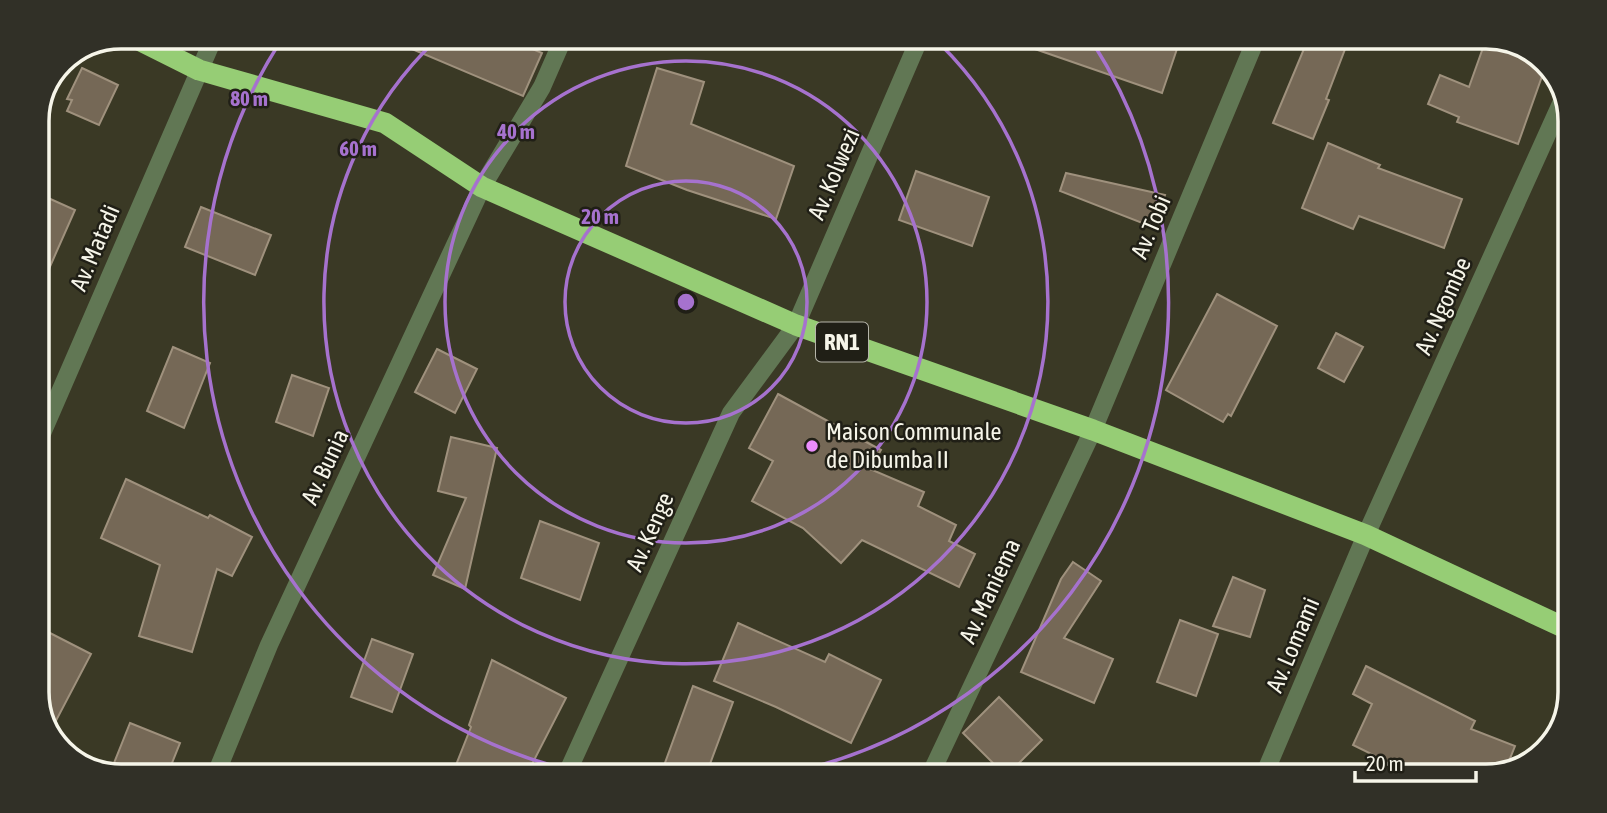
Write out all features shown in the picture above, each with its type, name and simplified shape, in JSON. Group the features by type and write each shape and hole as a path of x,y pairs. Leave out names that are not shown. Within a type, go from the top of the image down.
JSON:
{"highway":[{"name":"RN1","path":"157,49 199,70 385,123 482,187 796,325 1093,430 1366,535 1558,625"}],"street":[{"name":"Av. Matadi","path":"49,416 209,49"},
{"name":"Av. Bunia","path":"220,764 269,645 482,187 542,88 559,49"},
{"name":"Av. Kolwezi","path":"796,325 915,49"},
{"name":"Av. Tobi","path":"1093,430 1252,49"},
{"name":"Av. Ngombe","path":"1366,535 1557,111"},
{"name":"Av. Kenge","path":"572,764 730,412 796,325"},
{"name":"Av. Maniema","path":"935,764 1093,430"},
{"name":"Av. Lomami","path":"1269,764 1366,535"}],"building":[{"path":"412,49 533,49 542,53 523,96"},
{"path":"1035,49 1177,49 1162,93"},
{"path":"1304,49 1345,49 1313,139 1273,123"},
{"path":"1483,49 1505,51 1518,56 1540,73 1542,76 1518,144 1457,122 1459,117 1428,104 1440,75 1469,87"},
{"path":"82,68 118,85 99,125 67,111 72,100 67,99"},
{"path":"657,68 704,82 691,124 794,166 776,219 687,190 626,166"},
{"path":"1328,143 1380,165 1378,168 1462,199 1444,248 1359,216 1353,229 1302,208"},
{"path":"916,171 989,197 972,246 899,220"},
{"path":"1066,173 1165,195 1155,228 1060,191"},
{"path":"49,198 75,210 49,269"},
{"path":"201,207 271,235 255,275 185,247"},
{"path":"1217,294 1277,326 1231,416 1228,414 1223,422 1166,390"},
{"path":"1336,333 1363,347 1344,382 1318,368"},
{"path":"173,347 210,363 184,428 147,411"},
{"path":"437,349 477,369 455,413 415,392"},
{"path":"292,375 329,388 313,436 276,422"},
{"path":"778,394 881,450 870,469 924,492 918,506 956,525 949,541 975,554 959,587 862,540 841,563 803,528 752,501 773,461 749,448"},
{"path":"451,437 497,448 465,589 433,575 466,498 438,491"},
{"path":"126,479 208,518 210,515 252,537 232,576 217,569 192,652 139,636 160,565 101,538"},
{"path":"540,521 599,543 580,600 521,578"},
{"path":"1073,562 1101,581 1064,638 1113,659 1094,703 1021,672 1061,579"},
{"path":"1233,577 1265,590 1250,637 1213,626"},
{"path":"1180,620 1218,634 1196,696 1157,682"},
{"path":"738,623 825,662 829,654 881,680 851,743 714,681"},
{"path":"49,633 91,654 55,722 49,697"},
{"path":"372,639 413,654 392,712 351,697"},
{"path":"492,660 566,698 532,764 456,764 471,727 469,725"},
{"path":"1366,666 1475,721 1471,729 1515,746 1509,760 1496,763 1392,764 1353,745 1372,704 1353,694"},
{"path":"693,686 733,702 710,764 665,764"},
{"path":"999,697 1042,740 1018,764 994,764 963,733"},
{"path":"130,723 180,743 172,764 114,764"}],"place":[{"name":"Maison Communale de Dibumba II","path":"812,446"}]}
